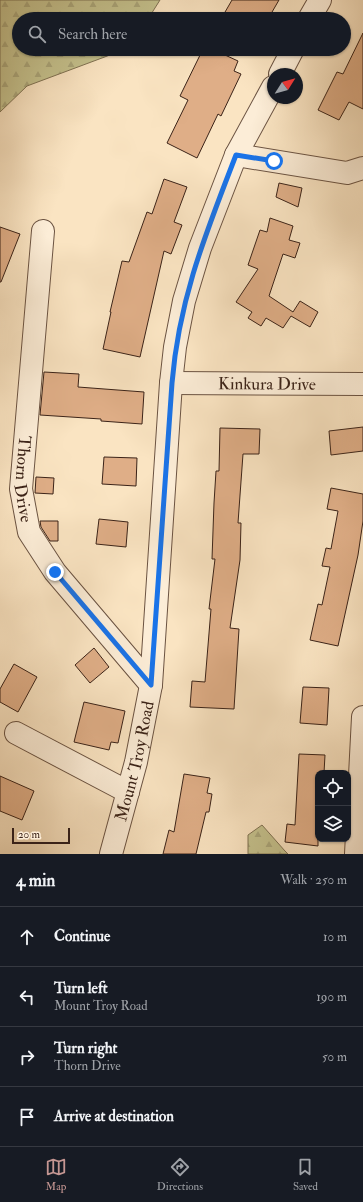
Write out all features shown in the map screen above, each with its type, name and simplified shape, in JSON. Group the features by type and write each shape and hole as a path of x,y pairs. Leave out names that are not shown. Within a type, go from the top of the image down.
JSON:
{"street":[{"path":"313,12 320,0"},
{"path":"283,68 289,56"},
{"name":"Mount Troy Road","path":"111,854 136,762 151,685 175,347 184,301 200,248 236,155 267,98"},
{"path":"236,155 358,173"},
{"name":"Thorn Drive","path":"43,231 21,489 29,532 55,572 151,685"},
{"name":"Kinkura Drive","path":"172,383 363,384"},
{"path":"356,854 363,717"},
{"path":"16,733 128,792"}],"green space":[{"path":"0,0 160,0 152,12 12,12 12,56 107,56 27,86 0,112"},
{"path":"262,825 288,854 248,854 248,835"}],"building":[{"path":"232,0 279,0 272,12 225,12"},
{"path":"363,33 363,109 349,102 339,120 318,110 337,72 343,74"},
{"path":"200,56 227,56 238,61 234,71 241,74 221,116 218,114 197,158 167,143 188,100 180,96"},
{"path":"164,179 187,187 174,222 182,225 171,254 164,251 140,357 103,349 122,261 129,262 147,212 152,214"},
{"path":"279,183 302,188 298,207 276,197"},
{"path":"270,218 293,226 289,240 300,243 295,258 283,254 269,296 293,312 300,301 318,312 310,327 291,316 283,328 266,318 261,326 248,318 252,312 236,302 258,269 248,265 260,230 267,232"},
{"path":"0,227 20,234 1,282 0,282"},
{"path":"44,372 79,374 78,387 144,392 142,424 101,421 101,419 40,415"},
{"path":"363,427 363,451 331,455 329,431"},
{"path":"220,428 260,429 259,454 243,454 238,523 241,523 240,560 230,628 239,629 234,709 190,707 192,681 205,682 211,609 209,609 215,559 212,559 214,503 216,471 219,471"},
{"path":"104,457 137,458 136,486 102,484"},
{"path":"36,477 54,478 53,494 35,493"},
{"path":"331,488 363,494 363,521 358,555 338,646 310,640 318,604 322,605 330,567 322,566 326,548 331,549 338,511 327,509"},
{"path":"99,519 128,522 126,547 96,544"},
{"path":"40,521 58,521 58,541 50,541 41,527"},
{"path":"94,648 109,667 90,683 75,665"},
{"path":"14,664 37,677 18,712 0,702 0,689"},
{"path":"303,687 329,688 327,725 300,723"},
{"path":"84,702 125,711 118,743 111,742 109,750 74,742"},
{"path":"299,754 325,755 324,770 315,770 315,842 318,842 318,846 285,842 287,824 295,825"},
{"path":"184,774 210,778 207,793 212,794 209,812 206,812 196,854 163,854 169,830 174,832"},
{"path":"0,776 34,791 22,820 0,811"}],"route":[{"path":"55,572 151,685 175,347 184,301 200,248 236,155 274,161"}]}
